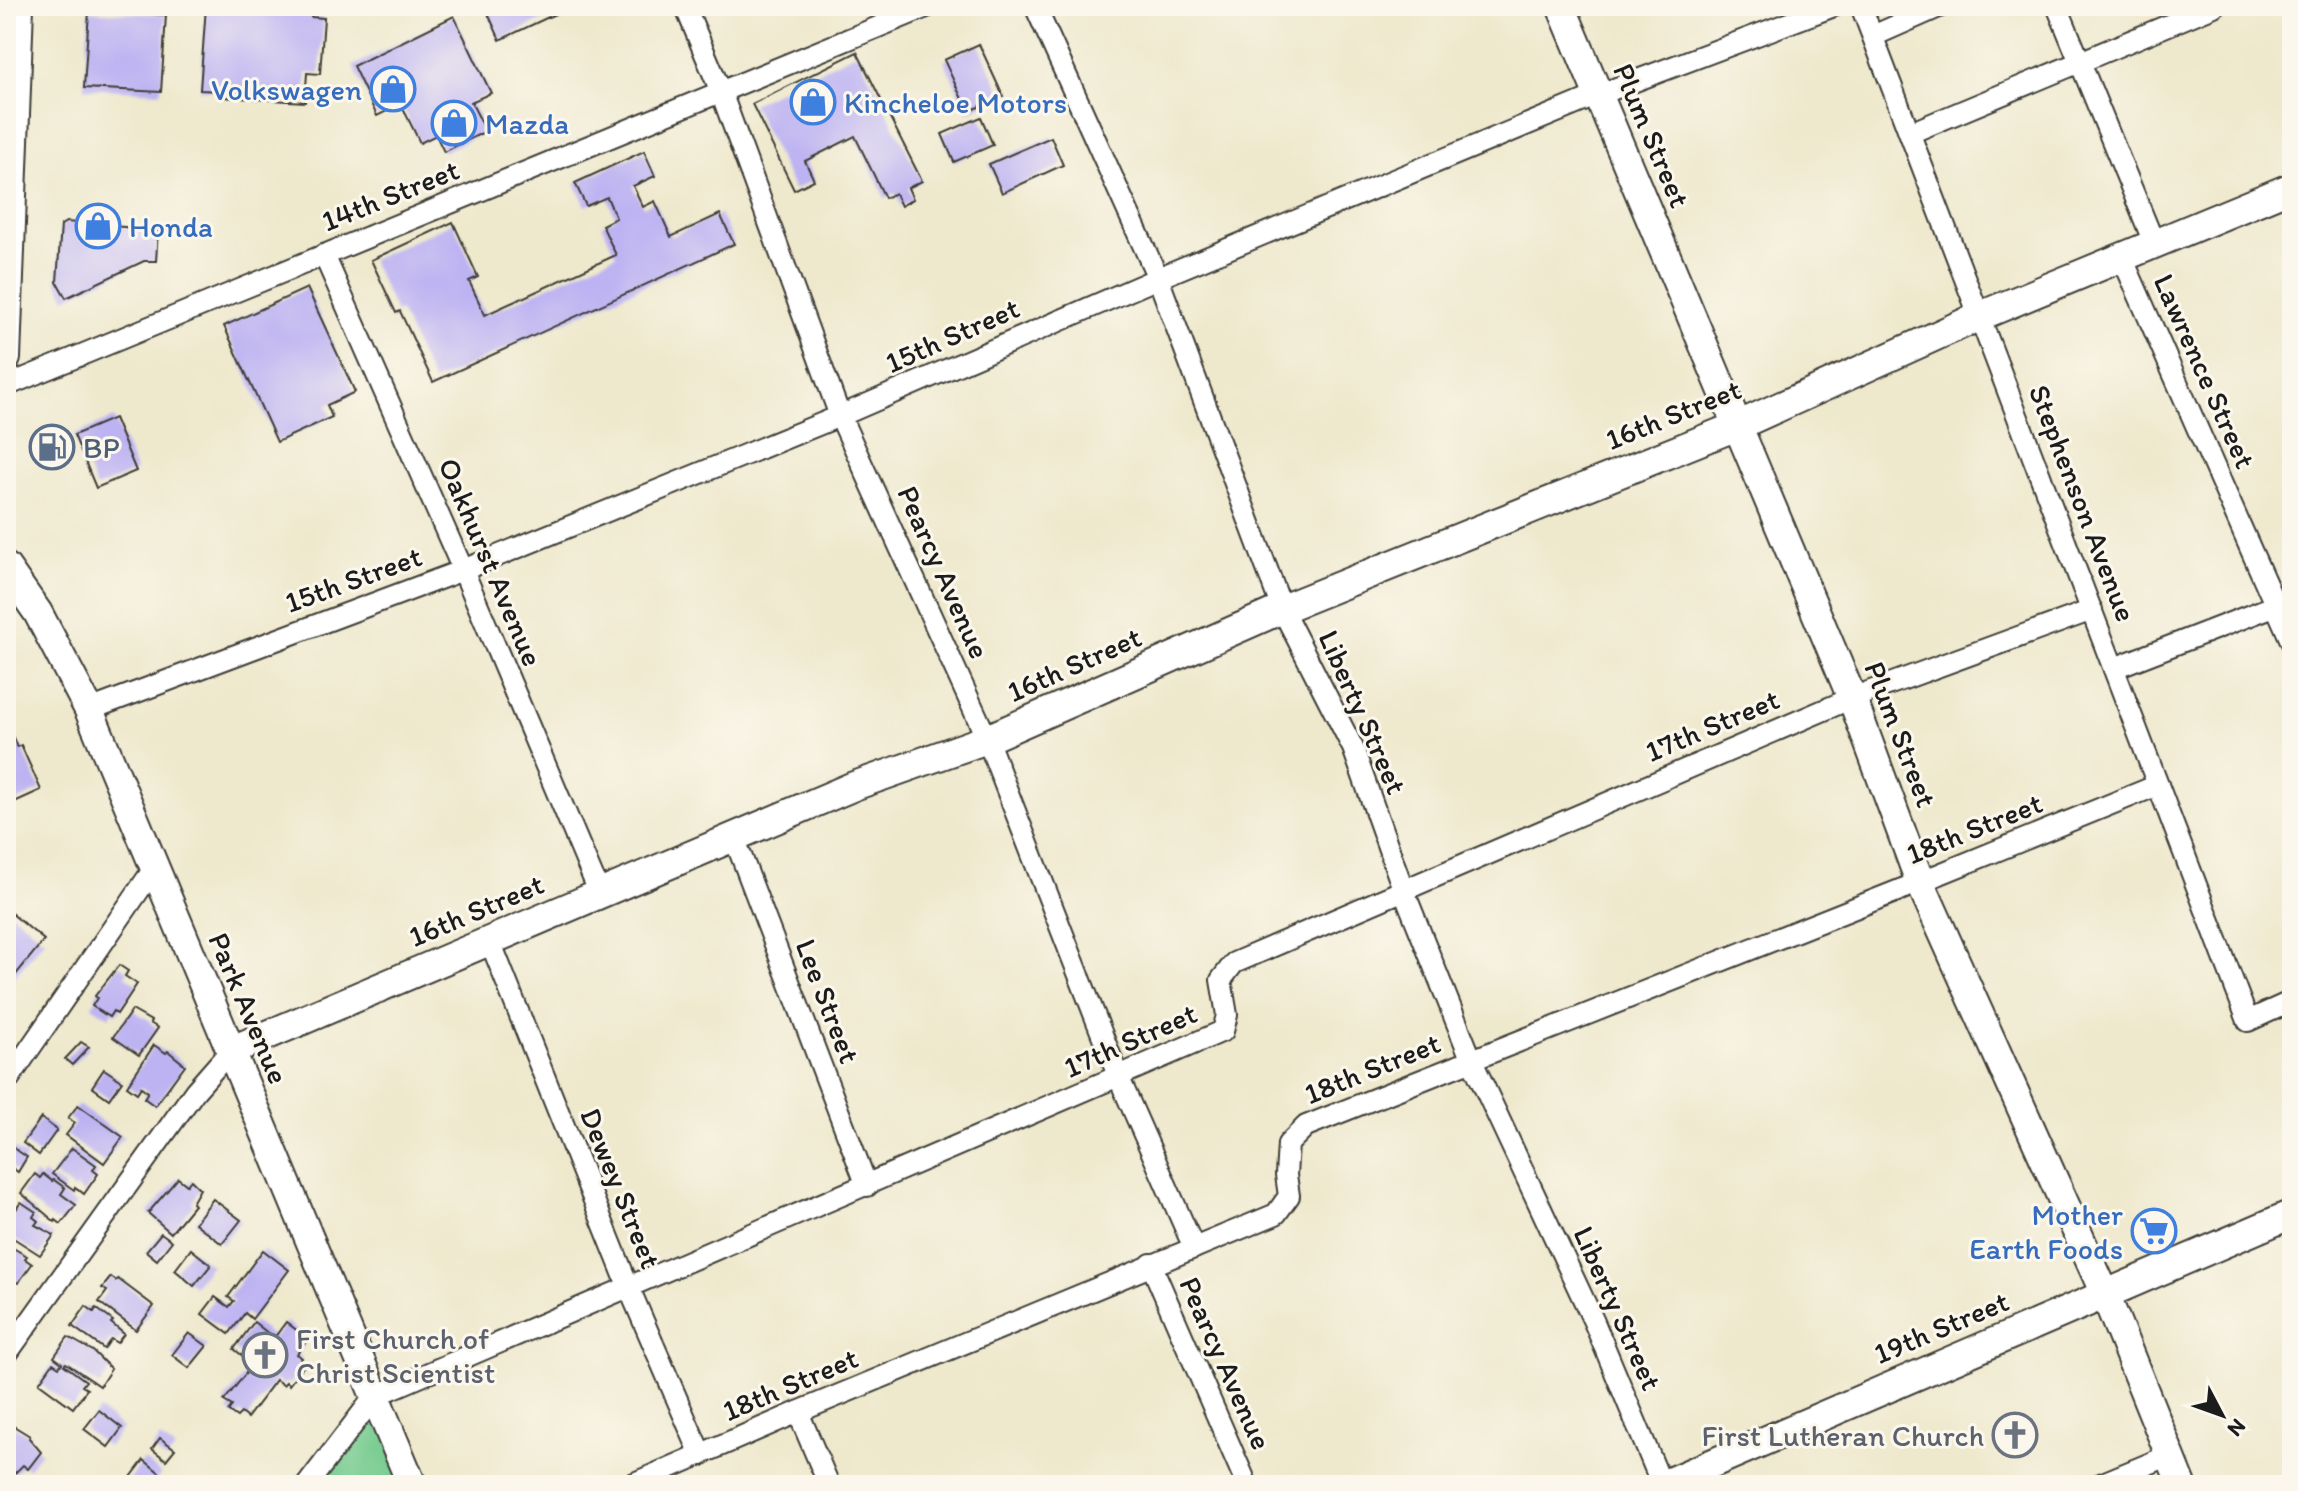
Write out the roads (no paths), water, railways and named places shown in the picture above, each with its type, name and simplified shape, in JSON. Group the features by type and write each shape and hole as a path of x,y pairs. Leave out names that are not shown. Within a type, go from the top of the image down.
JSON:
{"street":[{"path":"6,358 19,6"},
{"name":"Pearcy Avenue","path":"685,6 721,92 840,416 987,739 1119,1078 1194,1248"},
{"name":"14th Street","path":"6,386 929,6"},
{"name":"Liberty Street","path":"1035,6 1158,278 1282,609 1353,748 1403,889 1472,1061 1594,1322 1662,1485"},
{"name":"Plum Street","path":"1561,6 1852,698 1920,882 2105,1294 2182,1485"},
{"name":"15th Street","path":"89,710 463,570 840,416 1158,278 1598,95 1834,6"},
{"name":"Stephenson Avenue","path":"1861,6 2248,1021 2292,1001"},
{"path":"1873,36 1941,6"},
{"path":"2057,6 2154,243"},
{"path":"1910,133 2214,6"},
{"name":"16th Street","path":"6,1355 195,1091 230,1051 854,786 987,739 1282,609 1737,426 2121,255 2292,187"},
{"name":"Oakhurst Avenue","path":"324,255 463,570 600,894"},
{"name":"Lawrence Street","path":"2121,255 2284,602 2292,643"},
{"name":"Park Avenue","path":"6,567 38,613 89,710 412,1485"},
{"path":"2114,668 2284,602"},
{"name":"17th Street","path":"307,1485 375,1396 1223,1031 1227,1015 1221,980 1234,963 1852,698 2092,610"},
{"name":"18th Street","path":"630,1485 1276,1214 1289,1196 1286,1175 1288,1144 1306,1126 2158,785"},
{"name":"Lee Street","path":"734,837 867,1186"},
{"path":"6,1083 155,867"},
{"name":"Dewey Street","path":"490,941 629,1288 701,1455"},
{"name":"19th Street","path":"1662,1485 2292,1214"},
{"name":"Pearcy Avenue","path":"1151,1264 1247,1485"},
{"path":"798,1412 829,1485"},
{"path":"2098,1485 2170,1455"}],"place":[{"name":"Volkswagen","path":"393,89"},
{"name":"Kincheloe Motors","path":"813,102"},
{"name":"Mazda","path":"454,123"},
{"name":"Honda","path":"98,226"},
{"name":"BP","path":"52,447"},
{"name":"Mother Earth Foods","path":"2154,1231"},
{"name":"First Church of Christ Scientist","path":"265,1355"},
{"name":"First Lutheran Church","path":"2015,1435"}]}
